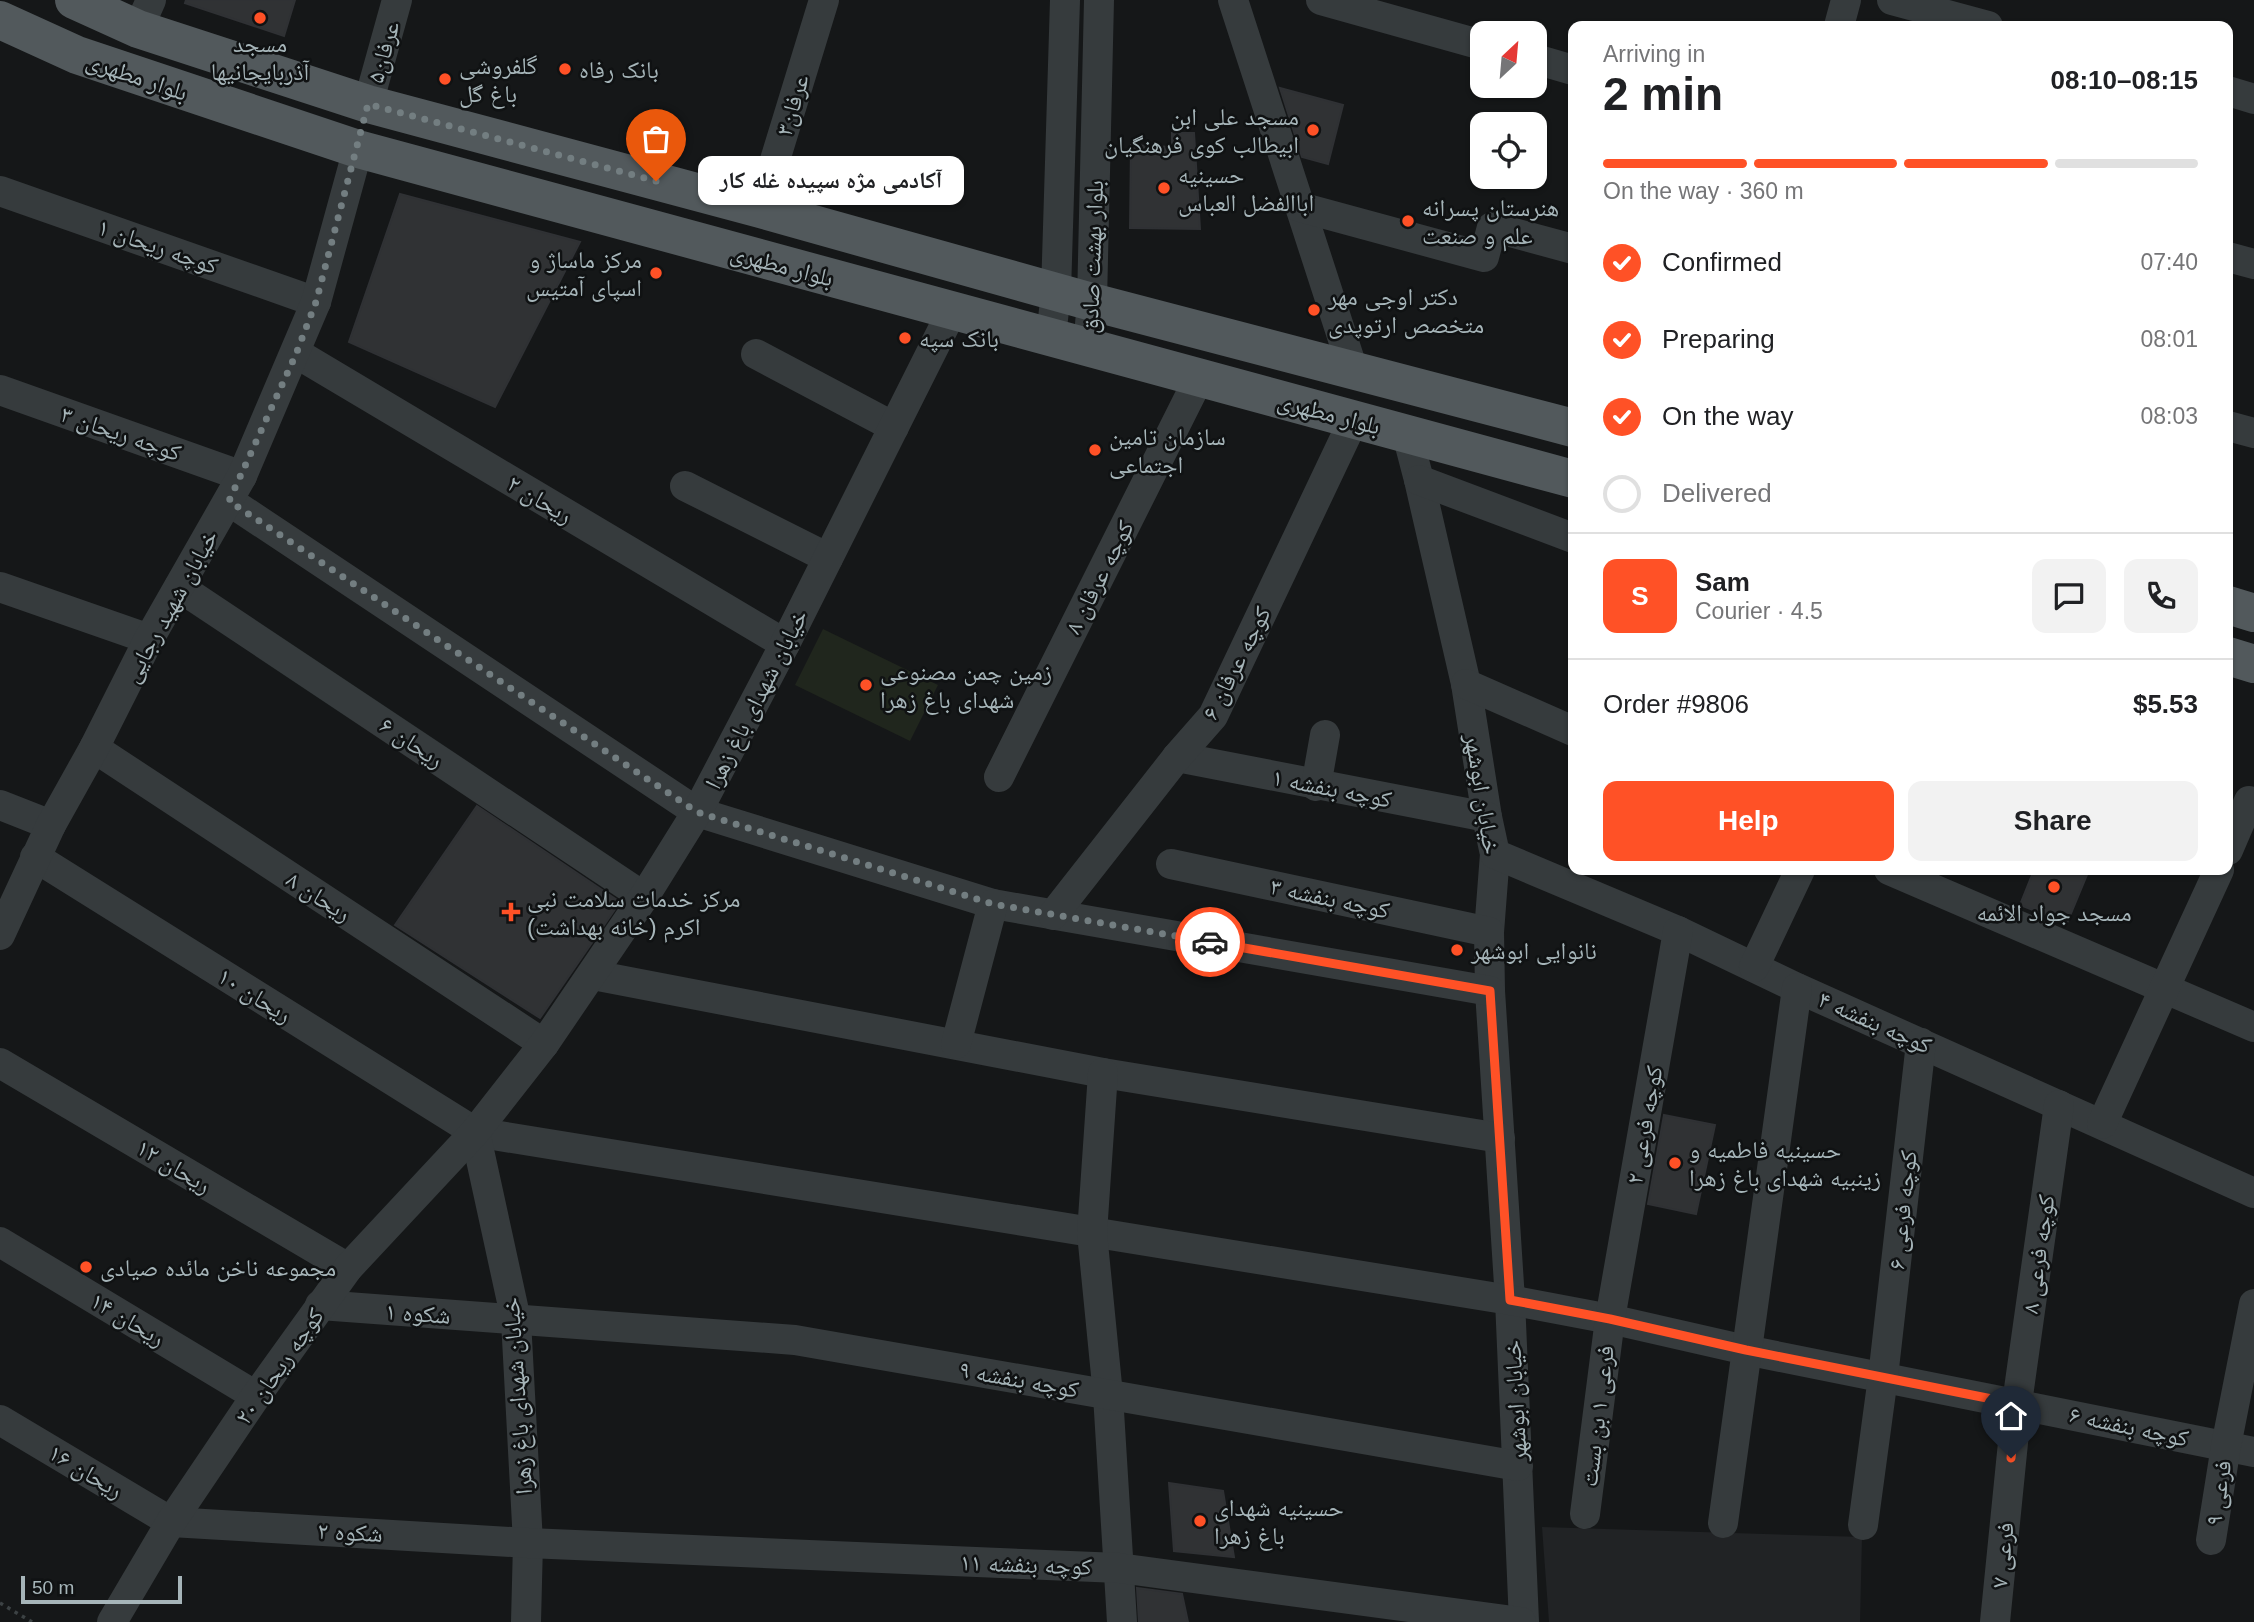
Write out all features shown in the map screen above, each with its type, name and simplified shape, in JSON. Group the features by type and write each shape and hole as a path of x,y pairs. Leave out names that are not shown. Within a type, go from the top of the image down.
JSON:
{"main road":[{"name":"بلوار مطهری","path":"74,0 145,14 368,104 1093,302 1568,427"},
{"name":"بلوار مطهری","path":"0,20 77,55 358,149 1568,478"},
{"path":"358,149 368,104"},
{"path":"2233,606 2254,612"},
{"path":"2233,658 2254,664"}],"street":[{"name":"عرفان۵","path":"368,104 397,0"},
{"name":"عرفان۳","path":"760,209 824,0"},
{"name":"بلوار بهشت صادق","path":"1051,337 1056,292 1065,0"},
{"name":"بلوار بهشت صادق","path":"1088,346 1093,302 1099,0"},
{"path":"1233,0 1353,370"},
{"path":"1321,0 1470,42"},
{"path":"1840,21 1846,0"},
{"path":"1892,0 1970,21"},
{"path":"1547,62 1568,69"},
{"path":"2233,93 2254,99"},
{"name":"خیابان شهید رجایی","path":"0,935 51,825 94,748 149,639 236,488 296,354 316,302 358,149"},
{"name":"کوچه ریحان ۱","path":"0,191 316,302"},
{"path":"1300,207 1484,257 1492,227 1568,248"},
{"path":"2233,258 2254,264"},
{"name":"خیابان شهدای باغ‌ زهرا","path":"475,1132 544,1044 593,975 697,812 785,644 952,311"},
{"name":"ریحان ۲","path":"296,354 785,644"},
{"path":"756,354 894,427"},
{"name":"کوچه عرفان ۸","path":"999,777 1199,378"},
{"name":"کوچه ریحان ۳","path":"0,390 236,488 697,812 993,904 1490,991"},
{"name":"کوچه عرفان ۶","path":"1053,915 1177,757 1213,716 1354,419"},
{"path":"2233,427 2254,433"},
{"name":"خیابان ابوشهر","path":"1406,434 1466,684 1495,854 1489,933 1490,991 1510,1300 1523,1622"},
{"path":"1419,480 1568,536"},
{"path":"685,486 828,558"},
{"path":"0,587 149,639"},
{"name":"ریحان ۶","path":"179,587 644,897"},
{"path":"1466,684 1568,730"},
{"path":"1316,786 1325,735"},
{"name":"ریحان ۸","path":"94,748 544,1044"},
{"name":"کوچه بنفشه ۱","path":"1177,757 1487,817"},
{"path":"2233,834 2244,799"},
{"path":"0,805 51,825"},
{"name":"کوچه بنفشه ۴","path":"1495,854 1678,931 1797,988 2254,1193"},
{"name":"ریحان ۱۰","path":"35,857 475,1132"},
{"name":"کوچه بنفشه ۳","path":"1171,864 1489,933"},
{"path":"1754,967 1798,875"},
{"path":"1900,875 2254,1027"},
{"path":"2102,1124 2217,875"},
{"path":"956,1044 993,904"},
{"name":"کوچه فرعی ۲","path":"1610,1319 1678,931"},
{"path":"593,975 1103,1073 1500,1138"},
{"path":"1723,1524 1797,988"},
{"name":"کوچه فرعی ۶","path":"1863,1525 1883,1377 1921,1042"},
{"name":"ریحان ۱۲","path":"0,1063 348,1268"},
{"path":"1103,1073 1092,1233 1108,1395 1122,1622"},
{"name":"کوچه فرعی ۸","path":"2017,1404 2059,1105"},
{"name":"کوچه بنفشه ۶","path":"475,1132 1510,1300 2240,1449"},
{"name":"کوچه ریحان ۲۰","path":"112,1622 172,1522 320,1305 348,1268 475,1132"},
{"name":"خیابان شهدای باغ زهرا","path":"475,1132 516,1320 528,1543 526,1622"},
{"name":"ریحان ۱۴","path":"0,1241 256,1396"},
{"name":"فرعی ۹","path":"2211,1540 2240,1449 2254,1304"},
{"name":"شکوه ۱","path":"320,1305 516,1320"},
{"name":"فرعی ۱ بن بست","path":"1585,1514 1610,1319"},
{"name":"کوچه بنفشه ۹","path":"516,1320 795,1340 1518,1466"},
{"name":"فرعی ۷","path":"1995,1622 2017,1404"},
{"name":"ریحان ۱۶","path":"0,1420 172,1522"},
{"name":"شکوه ۲","path":"172,1522 528,1543"},
{"name":"کوچه بنفشه ۱۱","path":"528,1543 1119,1568 1374,1612 1523,1622"}],"path":[{"path":"0,1603 32,1622"}],"shaded area":[{"name":"زمین چمن مصنوعی شهدای باغ زهرا","path":"823,629 938,685 910,741 795,685"},
{"path":"1542,1527 1862,1537 1860,1622 1549,1622"}],"building":[{"name":"مسجد آذربایجانیها","path":"186,0 295,0 284,36 185,3"},
{"name":"مسجد علی ابن ابیطالب کوی فرهنگیان","path":"1280,88 1343,105 1328,164 1302,157"},
{"name":"حسینیه اباالفضل العباس","path":"1172,133 1194,133 1200,229 1130,228 1131,145 1172,147"},
{"path":"400,194 580,242 495,407 349,342"},
{"name":"مرکز خدمات سلامت نبی اکرم (خانه بهداشت)","path":"477,806 620,902 540,1018 395,925"},
{"name":"مسجد جواد الائمه","path":"2032,875 2087,875 2067,923 2020,905"},
{"name":"حسینیه فاطمیه و زینبیه شهدای باغ زهرا","path":"1664,1115 1715,1125 1696,1214 1648,1204"},
{"name":"حسینیه شهدای باغ زهرا","path":"1169,1483 1223,1491 1234,1557 1174,1551"},
{"path":"1137,1588 1182,1594 1188,1622 1139,1622"}],"way so far":[{"path":"656,181 368,104 316,302 296,354 229,501 697,812 993,904 1210,942"}],"place":[{"name":"مسجد آذربایجانیها","path":"260,18"},
{"name":"بانک رفاه","path":"565,69"},
{"name":"گلفروشی باغ گل","path":"445,79"},
{"name":"مسجد علی ابن ابیطالب کوی فرهنگیان","path":"1313,130"},
{"name":"آکادمی مژه سپیده غله کار","path":"656,181"},
{"name":"حسینیه اباالفضل العباس","path":"1164,188"},
{"name":"هنرستان پسرانه علم و صنعت","path":"1408,221"},
{"name":"مرکز ماساژ و اسپای آمتیس","path":"656,273"},
{"name":"دکتر اوجی مهر متخصص ارتوپدی","path":"1314,310"},
{"name":"بانک سپه","path":"905,338"},
{"name":"سازمان تامین اجتماعی","path":"1095,450"},
{"name":"زمین چمن مصنوعی شهدای باغ زهرا","path":"866,685"},
{"name":"مسجد جواد الائمه","path":"2054,887"},
{"name":"مرکز خدمات سلامت نبی اکرم (خانه بهداشت)","path":"511,912"},
{"name":"نانوایی ابوشهر","path":"1457,950"},
{"name":"حسینیه فاطمیه و زینبیه شهدای باغ زهرا","path":"1675,1163"},
{"name":"مجموعه ناخن مائده صیادی","path":"86,1267"},
{"name":"حسینیه شهدای باغ زهرا","path":"1200,1521"}],"route":[{"path":"1210,942 1490,991 1510,1300 2017,1404 2011,1458"}]}
